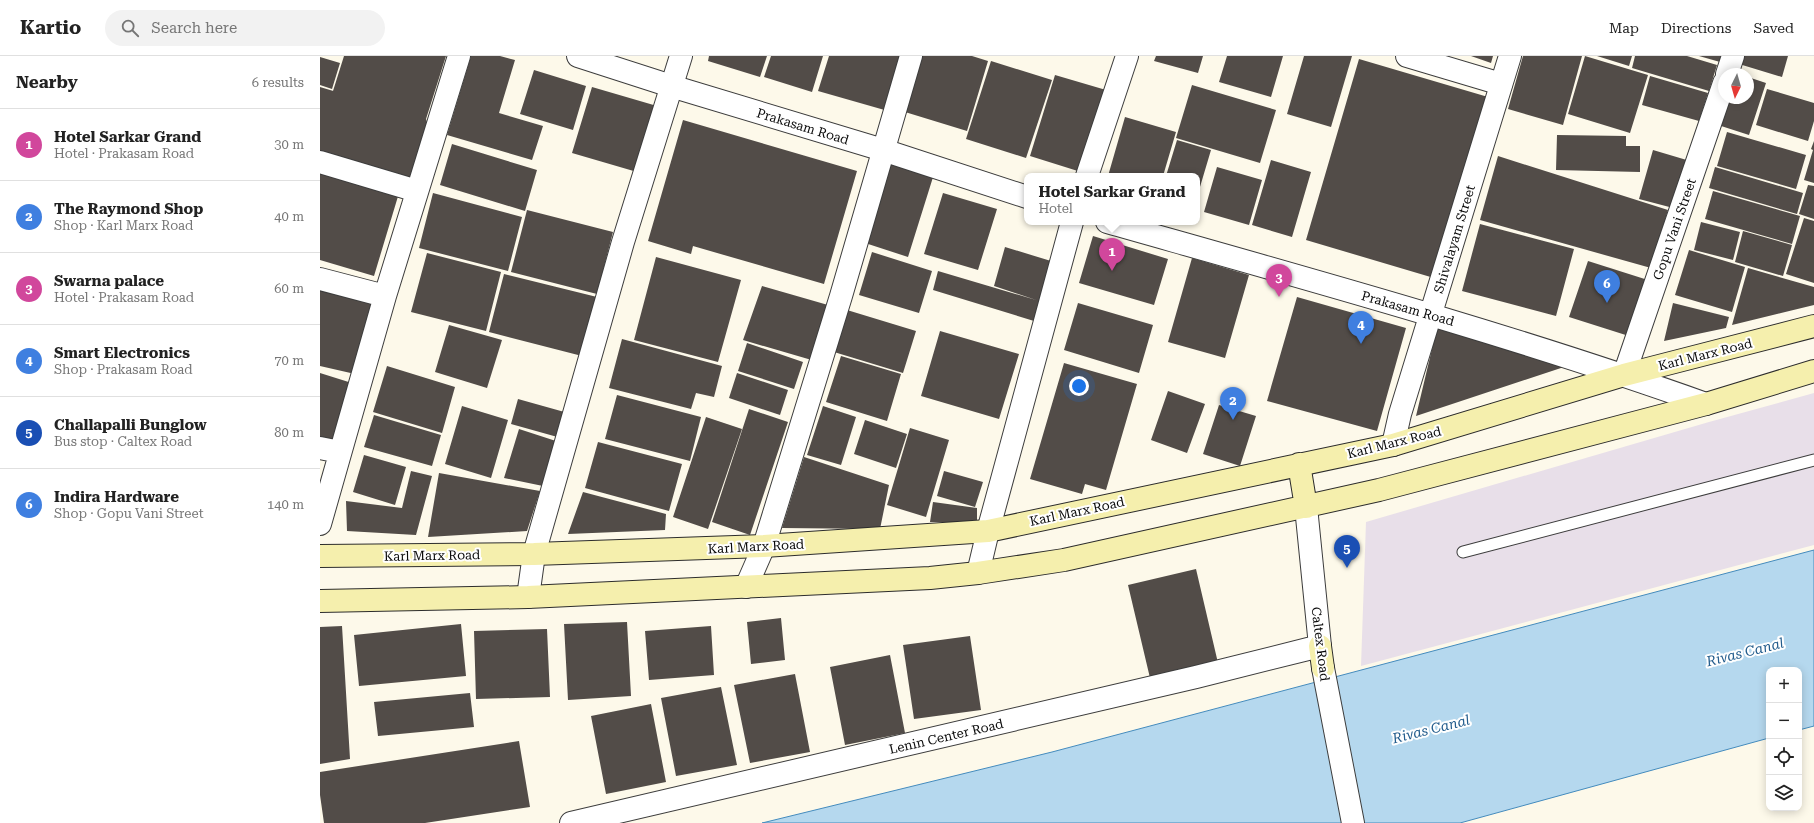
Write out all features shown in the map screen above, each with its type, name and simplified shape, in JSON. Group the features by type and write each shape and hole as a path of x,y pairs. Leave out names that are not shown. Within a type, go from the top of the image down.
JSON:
{"main road":[{"name":"Karl Marx Road","path":"320,556 534,554 764,546 988,530 1393,445 1624,375 1814,326"},
{"path":"320,601 528,597 930,578 978,573 1064,560 1380,490 1706,404 1814,371"},
{"name":"Caltex Road","path":"1299,464 1306,507"},
{"name":"Caltex Road","path":"1320,646 1322,668"}],"street":[{"path":"320,524 330,450 385,296 459,56"},
{"name":"Prakasam Road","path":"578,56 671,86 884,150 1024,196"},
{"path":"528,597 534,554 624,242 681,56"},
{"path":"746,587 764,546 841,296 912,56"},
{"path":"1088,173 1127,56"},
{"path":"1407,56 1501,84"},
{"name":"Shivalayam Street","path":"1393,445 1400,414 1510,56"},
{"path":"1729,68 1733,56"},
{"name":"Gopu Vani Street","path":"1624,375 1718,101"},
{"path":"320,162 417,191"},
{"path":"978,573 988,530 1071,225"},
{"name":"Prakasam Road","path":"1117,225 1431,315 1624,375 1706,404"},
{"path":"320,279 385,296"},
{"name":"Caltex Road","path":"1306,507 1320,646"},
{"name":"Lenin Center Road","path":"570,823 1196,677 1320,646"},
{"name":"Caltex Road","path":"1322,668 1353,823"}],"lane":[{"path":"1463,552 1814,460"}],"shaded area":[{"path":"1814,393 1814,545 1361,666 1366,522"}],"water":[{"name":"Rivas Canal","path":"1814,550 1814,726 1802,729 1802,667 1766,667 1766,739 1460,823 762,823 1052,752"}],"building":[{"path":"344,56 446,56 426,119 428,127 413,178 320,151 320,87 333,91"},
{"path":"471,56 500,56 515,60 499,113 543,126 532,160 447,135"},
{"path":"709,56 767,56 760,77 708,61"},
{"path":"771,56 823,56 812,92 764,77"},
{"path":"829,56 904,56 888,111 818,91"},
{"path":"922,56 972,56 988,61 967,131 905,112"},
{"path":"1156,56 1203,56 1198,73 1154,61"},
{"path":"1227,56 1283,56 1271,97 1219,82"},
{"path":"1304,56 1352,56 1331,127 1287,114"},
{"path":"1471,56 1493,56 1491,63"},
{"path":"1523,56 1582,56 1563,125 1508,109"},
{"path":"1585,56 1648,75 1630,133 1568,114"},
{"path":"1597,56 1632,56 1629,66"},
{"path":"1635,56 1687,56 1717,65 1709,91 1632,68"},
{"path":"1699,56 1722,56 1720,62"},
{"path":"1741,56 1788,56 1782,77 1739,64"},
{"path":"320,57 340,63 332,89 320,85"},
{"path":"1359,59 1488,97 1434,278 1306,240"},
{"path":"991,61 1052,80 1026,158 966,139"},
{"path":"534,70 586,86 573,130 520,114"},
{"path":"1055,75 1106,90 1081,172 1030,156"},
{"path":"1650,76 1708,93 1699,121 1642,105"},
{"path":"1754,79 1766,83 1749,135 1718,125 1724,104 1754,104"},
{"path":"1192,85 1276,110 1260,163 1176,138"},
{"path":"592,87 657,106 637,172 572,153"},
{"path":"1767,89 1814,103 1814,121 1808,141 1756,125"},
{"path":"1125,117 1176,132 1164,173 1109,173"},
{"path":"683,120 857,171 824,284 693,246 691,254 648,241"},
{"path":"1727,132 1806,155 1796,189 1717,166"},
{"path":"1557,135 1626,136 1626,146 1640,146 1640,172 1556,170"},
{"path":"1177,140 1211,150 1200,187 1200,173 1167,173"},
{"path":"1814,141 1814,183 1804,180 1813,150 1811,149"},
{"path":"452,144 537,170 525,211 440,185"},
{"path":"1653,150 1690,161 1677,209 1639,199"},
{"path":"1498,156 1668,210 1651,268 1480,220"},
{"path":"888,160 934,174 908,257 862,242"},
{"path":"1271,160 1311,172 1292,237 1252,225"},
{"path":"1217,167 1262,180 1249,225 1204,212"},
{"path":"1715,167 1803,193 1797,214 1709,188"},
{"path":"320,169 399,193 374,276 320,260"},
{"path":"1808,185 1814,186 1814,219 1799,214"},
{"path":"1713,191 1800,216 1792,244 1705,219"},
{"path":"433,193 522,217 508,271 419,248"},
{"path":"943,193 997,209 978,270 924,254"},
{"path":"527,210 613,232 597,294 511,272"},
{"path":"1804,218 1814,221 1814,283 1786,274"},
{"path":"1701,222 1740,232 1733,260 1694,250"},
{"path":"1480,224 1574,249 1556,316 1462,291"},
{"path":"1743,231 1792,245 1783,276 1735,262"},
{"path":"1093,236 1168,259 1154,305 1079,283"},
{"path":"1005,247 1051,261 1034,321 933,290 938,271 1036,300 994,286"},
{"path":"1689,250 1745,267 1732,312 1675,295"},
{"path":"872,252 932,271 919,313 859,295"},
{"path":"427,253 501,272 486,331 411,312"},
{"path":"656,257 741,280 718,362 634,340"},
{"path":"1192,258 1249,275 1225,358 1168,342"},
{"path":"1588,261 1651,281 1632,337 1569,317"},
{"path":"1748,268 1814,287 1814,305 1732,325"},
{"path":"504,274 597,297 582,356 489,332"},
{"path":"320,285 378,300 355,374 320,366"},
{"path":"762,286 828,305 815,361 743,340"},
{"path":"1297,297 1406,328 1377,431 1267,401"},
{"path":"1078,303 1153,325 1139,373 1064,350"},
{"path":"1673,303 1729,317 1726,328 1664,341"},
{"path":"847,310 916,331 903,373 834,352"},
{"path":"449,325 502,340 487,388 435,372"},
{"path":"1437,328 1564,367 1416,416"},
{"path":"940,331 1019,354 999,419 921,396"},
{"path":"622,339 722,366 714,397 696,393 691,409 609,388"},
{"path":"747,343 803,362 794,389 738,371"},
{"path":"841,356 901,374 887,421 826,402"},
{"path":"1064,363 1137,384 1106,490 1085,484 1082,494 1030,479"},
{"path":"387,366 455,387 442,433 373,412"},
{"path":"320,373 355,384 338,443 320,437"},
{"path":"737,373 788,390 780,415 729,398"},
{"path":"1168,391 1205,404 1187,453 1151,440"},
{"path":"617,395 701,417 690,461 605,439"},
{"path":"518,399 568,413 561,438 511,424"},
{"path":"1219,405 1256,416 1240,466 1203,454"},
{"path":"462,406 508,420 491,478 445,464"},
{"path":"823,406 856,417 841,465 807,455"},
{"path":"749,409 788,422 750,535 712,522"},
{"path":"374,415 441,435 432,466 364,447"},
{"path":"706,417 742,429 708,529 673,517"},
{"path":"865,420 907,434 896,468 854,454"},
{"path":"910,428 949,440 926,517 887,505"},
{"path":"519,429 559,442 543,486 504,478"},
{"path":"598,442 682,464 669,511 585,488"},
{"path":"364,455 406,467 395,505 353,492"},
{"path":"804,457 889,485 880,529 782,528"},
{"path":"411,471 432,476 416,535 347,531 346,501 402,508"},
{"path":"944,471 983,482 975,507 937,496"},
{"path":"439,473 540,491 527,531 428,537"},
{"path":"583,492 666,514 665,530 568,534"},
{"path":"933,502 977,508 977,522 930,522"},
{"path":"1196,569 1218,663 1150,678 1128,585"},
{"path":"781,618 785,660 751,664 747,622"},
{"path":"627,622 631,696 568,700 564,624"},
{"path":"461,624 466,676 359,686 354,635"},
{"path":"342,626 350,759 320,764 320,627"},
{"path":"711,626 714,675 649,680 645,631"},
{"path":"547,629 550,697 476,699 474,631"},
{"path":"970,636 981,710 914,719 903,645"},
{"path":"890,655 905,733 845,745 830,667"},
{"path":"795,674 810,752 750,763 734,685"},
{"path":"721,687 737,765 676,776 661,698"},
{"path":"470,693 474,727 378,736 374,702"},
{"path":"651,704 666,782 606,794 591,716"},
{"path":"519,741 530,807 425,823 324,823 320,795 320,772"}],"place":[{"name":"Hotel Sarkar Grand","path":"1112,271"},
{"name":"Swarna palace","path":"1279,297"},
{"name":"Indira Hardware","path":"1607,303"},
{"name":"Smart Electronics","path":"1361,344"},
{"name":"The Raymond Shop","path":"1233,420"},
{"name":"Challapalli Bunglow","path":"1347,568"}]}
